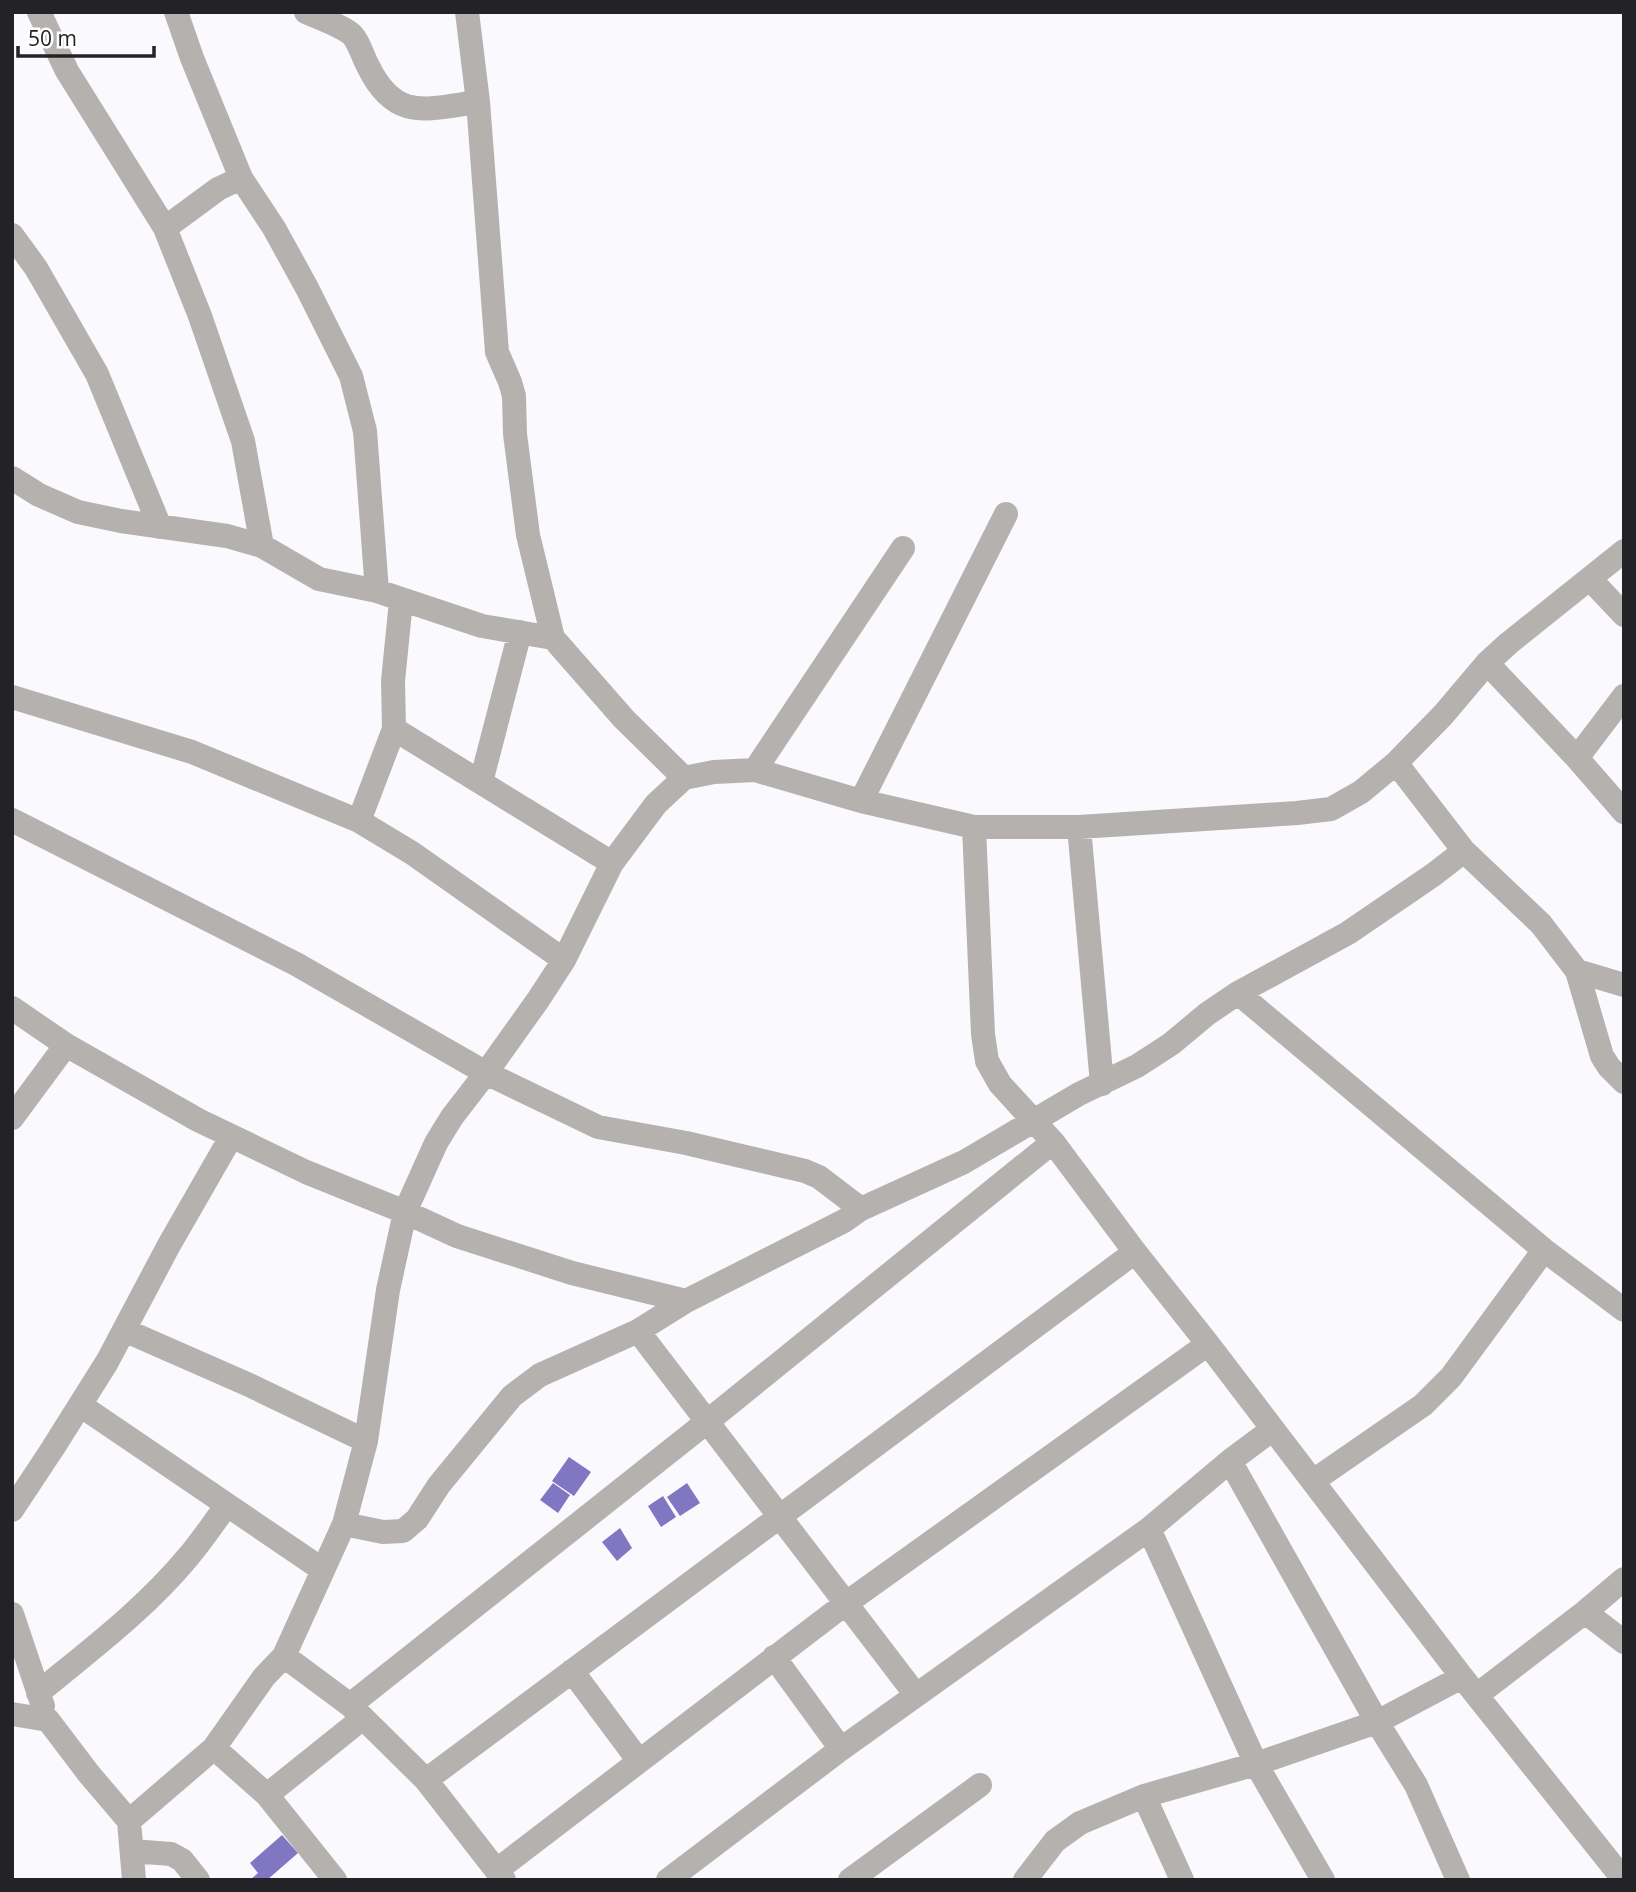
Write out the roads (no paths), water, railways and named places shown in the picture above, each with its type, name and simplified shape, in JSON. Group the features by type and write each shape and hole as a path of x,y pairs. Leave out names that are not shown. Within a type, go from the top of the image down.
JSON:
{"street":[{"path":"38,12 67,71 165,228 201,316 243,441 262,546"},
{"path":"176,12 241,178 301,276 351,376 365,431 377,592"},
{"path":"306,12 349,23 376,83 386,95 407,107 421,109 478,102"},
{"path":"467,12 478,102 497,352 514,396 515,434 528,534 553,638 624,719 684,778"},
{"path":"165,228 218,189 241,178"},
{"path":"12,235 36,268 97,374 160,527"},
{"path":"12,478 39,495 78,512 227,536 262,546 319,579 377,592 482,626 553,638"},
{"path":"861,801 1006,514"},
{"path":"755,770 903,548"},
{"path":"129,1821 214,1748 264,1677 284,1656 344,1524 366,1441 388,1290 405,1213 436,1143 564,960 612,863 656,804 684,778 714,772 755,770 861,801 974,827 1079,827 1331,809 1361,792 1396,763 1443,715 1487,663 1624,551"},
{"path":"1590,579 1624,615"},
{"path":"359,821 394,729 393,681 401,600"},
{"path":"481,782 520,632"},
{"path":"1487,663 1624,812"},
{"path":"1577,758 1624,696"},
{"path":"12,697 192,752 359,821 412,853 564,960"},
{"path":"394,729 612,863"},
{"path":"1396,763 1464,851 1541,924 1577,971 1602,1056 1624,1082"},
{"path":"12,820 296,964 486,1073 598,1127 686,1143 805,1171 819,1177 861,1209"},
{"path":"974,827 983,1034 987,1061 1000,1084 1053,1142 1470,1686 1624,1880"},
{"path":"1079,827 1101,1084"},
{"path":"344,1524 383,1532 403,1531 417,1519 439,1485 512,1396 540,1375 638,1331 686,1301 844,1221 861,1209 964,1162 1079,1094 1137,1066 1238,993 1348,933 1464,851"},
{"path":"1577,971 1624,985"},
{"path":"1238,993 1544,1250 1624,1310"},
{"path":"12,1008 66,1045 231,1137 306,1172 457,1236 572,1273 686,1301"},
{"path":"12,1118 66,1045"},
{"path":"12,1510 19,1480 80,1405 107,1362 169,1245 231,1137"},
{"path":"267,1795 356,1711 1053,1142"},
{"path":"1313,1481 1423,1405 1451,1377 1544,1250"},
{"path":"426,1780 1135,1252"},
{"path":"124,1330 247,1384 366,1441"},
{"path":"638,1331 915,1695"},
{"path":"284,1656 356,1711 426,1780 500,1875 639,1761 774,1657 1208,1344"},
{"path":"80,1405 323,1570"},
{"path":"668,1880 915,1695 1149,1530 1230,1461 1273,1429"},
{"path":"1230,1461 1377,1722 1416,1785 1458,1880"},
{"path":"38,1693 127,1619 166,1581 188,1557 227,1505"},
{"path":"1149,1530 1256,1764 1323,1880"},
{"path":"1025,1880 1055,1841 1080,1823 1144,1796 1256,1764 1470,1686 1584,1612 1624,1579"},
{"path":"1584,1612 1624,1642"},
{"path":"12,1614 48,1720 129,1821 134,1880"},
{"path":"774,1657 841,1749"},
{"path":"572,1671 639,1761"},
{"path":"12,1714 48,1720"},
{"path":"214,1748 267,1795 335,1880"},
{"path":"850,1880 980,1785"},
{"path":"1144,1796 1182,1880"},
{"path":"132,1851 171,1854 182,1860 198,1880"}]}
